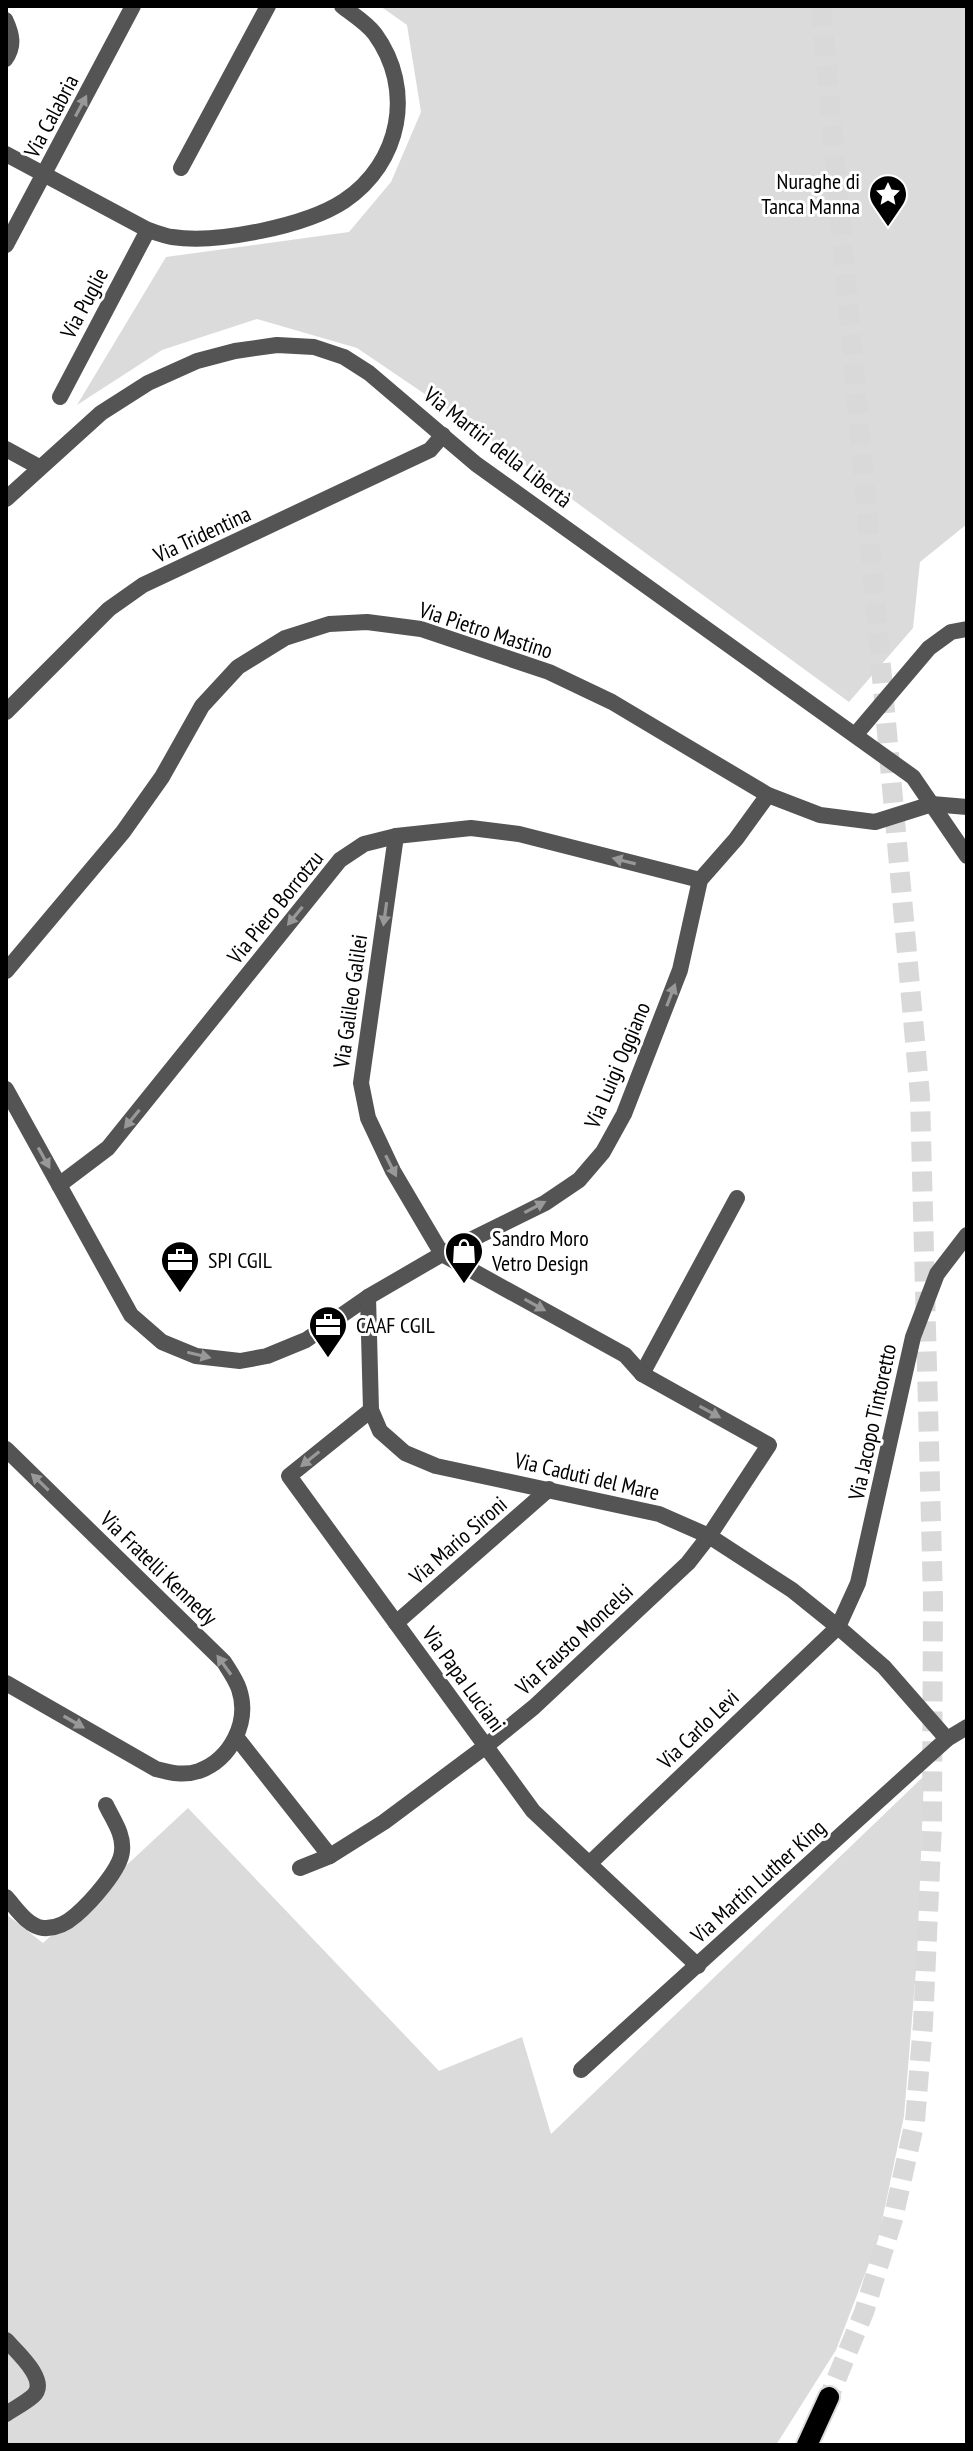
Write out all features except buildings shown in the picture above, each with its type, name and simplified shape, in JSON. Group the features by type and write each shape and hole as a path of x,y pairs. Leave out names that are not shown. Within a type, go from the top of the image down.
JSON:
{"main road":[{"path":"807,2445 829,2397"}],"street":[{"name":"Via Calabria","path":"6,245 133,6"},
{"path":"181,168 268,6"},
{"path":"6,154 148,230 172,237 229,237 304,221 345,200 372,175 397,126 400,101 395,72 374,32 342,6"},
{"path":"6,19 13,34 13,46 6,60"},
{"name":"Via Puglie","path":"60,397 148,230"},
{"name":"Via Martiri della Libertà","path":"6,499 101,413 148,383 197,361 277,345 314,347 344,357 369,373 476,464 913,777 967,856"},
{"name":"Via Tridentina","path":"6,712 109,609 143,585 430,450 443,435"},
{"path":"6,449 39,467"},
{"name":"Via Pietro Mastino","path":"6,971 123,832 162,777 202,706 238,667 285,638 329,624 367,622 421,629 549,672 612,702 768,795 820,815 875,822 932,804"},
{"path":"856,734 929,648 951,632 967,629"},
{"name":"Via Luigi Oggiano","path":"6,1089 131,1315 162,1342 196,1356 240,1361 267,1356 306,1340 368,1297 442,1254 545,1203 579,1180 603,1152 624,1114 680,970 700,880 736,839 768,795"},
{"path":"932,804 967,807"},
{"name":"Via Piero Borrotzu","path":"59,1185 108,1148 340,860 364,844 396,836 471,828 519,834 700,880"},
{"name":"Via Galileo Galilei","path":"396,836 361,1083 368,1118 393,1171 442,1254"},
{"path":"642,1374 737,1198"},
{"name":"Via Jacopo Tintoretto","path":"838,1627 858,1583 913,1337 937,1274 967,1235"},
{"path":"442,1254 625,1355 642,1374 769,1445 709,1536"},
{"path":"368,1297 371,1410"},
{"name":"Via Caduti del Mare","path":"371,1410 380,1431 405,1453 436,1466 659,1514 709,1536 792,1590 838,1627 884,1667 947,1739"},
{"name":"Via Papa Luciani","path":"371,1410 289,1476 533,1811 698,1966"},
{"name":"Via Fratelli Kennedy","path":"6,1449 224,1662 239,1689 242,1714 237,1738"},
{"name":"Via Mario Sironi","path":"396,1623 549,1489"},
{"name":"Via Fausto Moncelsi","path":"300,1868 330,1856 384,1822 486,1746 534,1707 688,1563 709,1536"},
{"name":"Via Carlo Levi","path":"590,1863 838,1627"},
{"path":"6,1683 156,1769 177,1774 197,1772 215,1763 237,1738 330,1856"},
{"name":"Via Martin Luther King","path":"581,2070 947,1739 967,1727"},
{"path":"6,1897 28,1922 40,1928 56,1928 76,1916 113,1872 122,1853 122,1836 106,1805"},
{"path":"6,2340 38,2377 36,2395 6,2414"}],"shaded area":[{"path":"380,6 967,6 967,524 920,562 913,628 849,702 472,426 357,348 257,319 162,350 77,405 166,257 349,232 391,182 421,112 407,25"},
{"path":"924,1776 917,1958 904,2116 878,2240 836,2350 776,2445 6,2445 6,1914 43,1943 188,1808 439,2071 522,2037 551,2134"}],"tunnel":[{"path":"821,6 920,1096 933,1600 932,1825 923,2024 915,2121 893,2219 864,2312 829,2397"}],"place":[{"name":"Nuraghe di Tanca Manna","path":"888,228"},
{"name":"Sandro Moro Vetro Design","path":"464,1285"},
{"name":"SPI CGIL","path":"180,1294"},
{"name":"CAAF CGIL","path":"328,1359"}]}
